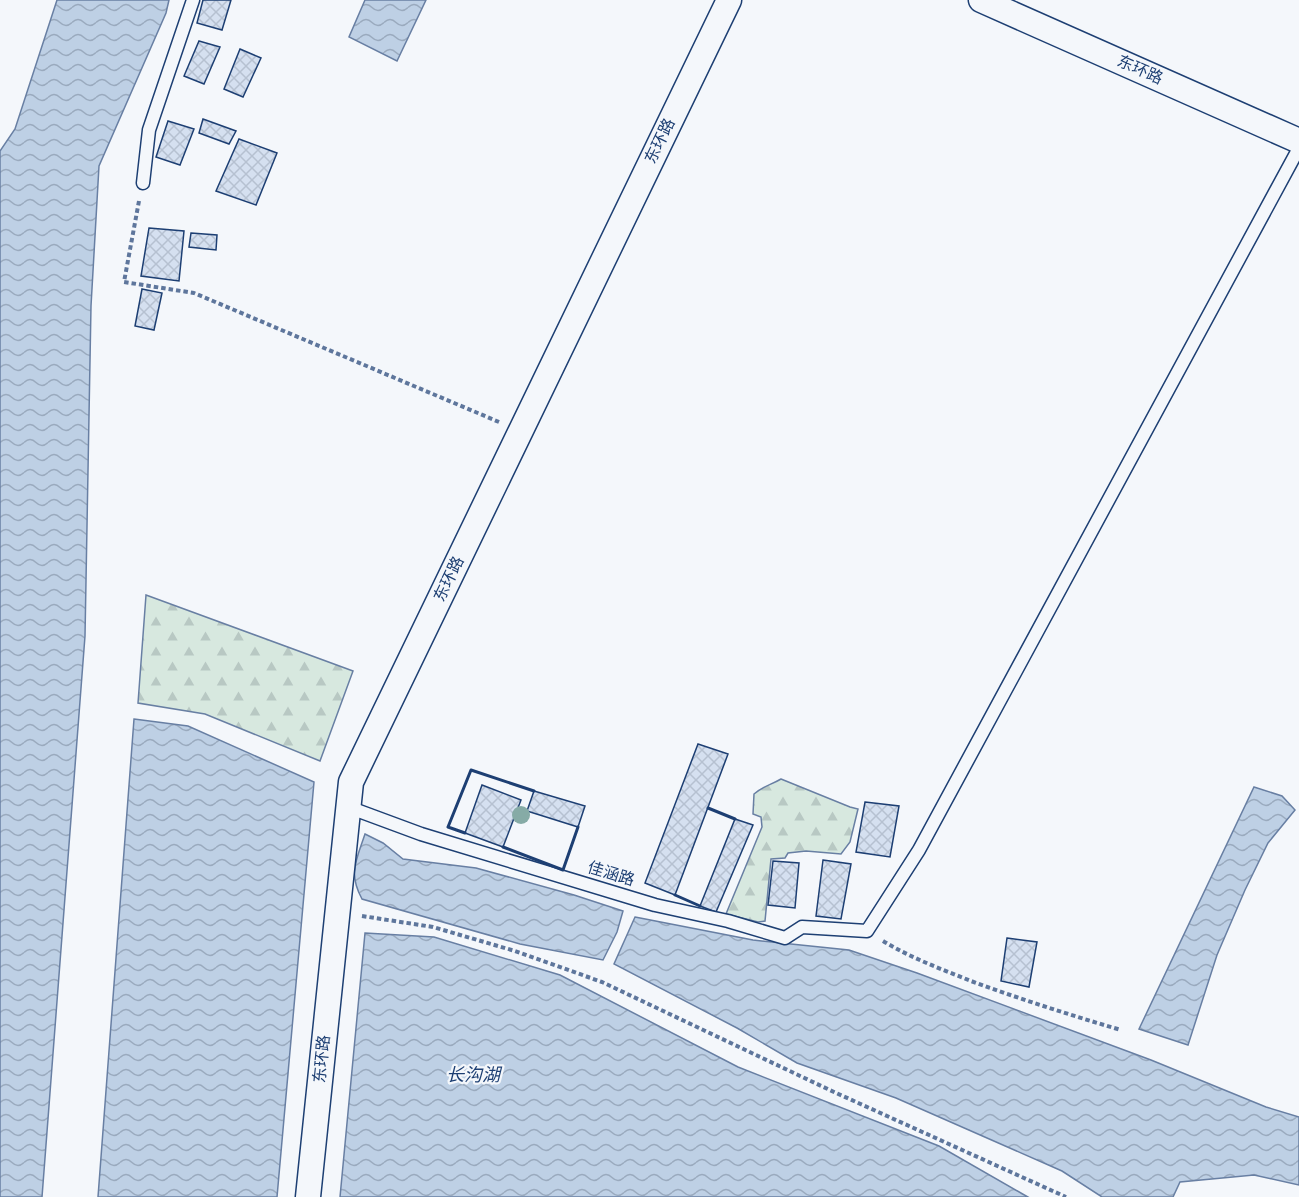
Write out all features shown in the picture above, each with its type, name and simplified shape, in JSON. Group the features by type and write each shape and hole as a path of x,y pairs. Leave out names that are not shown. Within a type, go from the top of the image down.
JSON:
{"street":[{"name":"东环路","path":"308,1197 351,782 729,0"},
{"name":"东环路","path":"981,0 1299,141"}],"lane":[{"path":"143,183 149,130 193,0"},
{"path":"867,931 919,850 1299,148"},
{"name":"佳涵路","path":"348,807 421,834 655,905 728,921 785,938 802,927 867,931"}],"path":[{"path":"143,183 124,282 194,293 520,430"},
{"path":"337,912 433,927 515,951 602,982 834,1092 1066,1197"},
{"path":"867,931 921,962 1057,1011 1120,1030"}],"green space":[{"path":"146,595 353,671 320,761 205,714 138,703"},
{"path":"781,779 858,809 850,842 841,854 806,851 788,853 785,858 771,859 765,921 758,922 726,914 762,827 761,817 753,814 754,794"}],"water":[{"path":"57,0 169,0 166,13 99,166 91,306 85,636 42,1197 0,1197 0,151 15,129"},
{"path":"365,0 426,0 397,61 349,37"},
{"path":"134,719 188,726 314,782 277,1197 98,1197"},
{"path":"1254,787 1282,796 1295,810 1268,843 1245,890 1217,955 1188,1045 1139,1029"},
{"path":"365,834 383,843 403,859 476,868 623,911 617,932 603,960 520,944 362,899 354,874"},
{"path":"635,917 753,940 849,950 1151,1060 1266,1107 1299,1117 1299,1185 1254,1175 1180,1182 1173,1197 1102,1197 1062,1171 896,1098 797,1063 737,1028 614,964"},
{"name":"长沟湖","path":"365,933 434,937 560,975 738,1067 939,1146 1028,1197 340,1197"}],"building":[{"path":"203,0 231,0 222,30 197,23"},
{"path":"199,41 220,47 204,84 184,76"},
{"path":"240,49 261,58 243,97 224,89"},
{"path":"203,119 236,131 229,144 199,133"},
{"path":"168,121 194,129 180,165 156,157"},
{"path":"239,139 277,153 256,205 216,191"},
{"path":"149,228 184,231 179,281 141,276"},
{"path":"191,233 217,235 216,250 189,247"},
{"path":"142,289 162,293 154,330 135,326"},
{"path":"698,744 728,754 675,895 645,883"},
{"path":"482,785 521,800 503,847 465,833"},
{"path":"534,791 585,806 578,827 527,811"},
{"path":"865,802 899,806 890,857 856,852"},
{"path":"735,819 753,825 716,912 700,906"},
{"path":"823,860 851,864 841,919 816,916"},
{"path":"773,861 799,863 795,908 768,905"},
{"path":"1007,938 1037,942 1029,987 1001,981"}],"wall":[{"path":"465,833 448,827 471,770 534,791"},
{"path":"708,808 735,819"},
{"path":"503,847 563,870 578,827"},
{"path":"675,895 700,906"}]}
